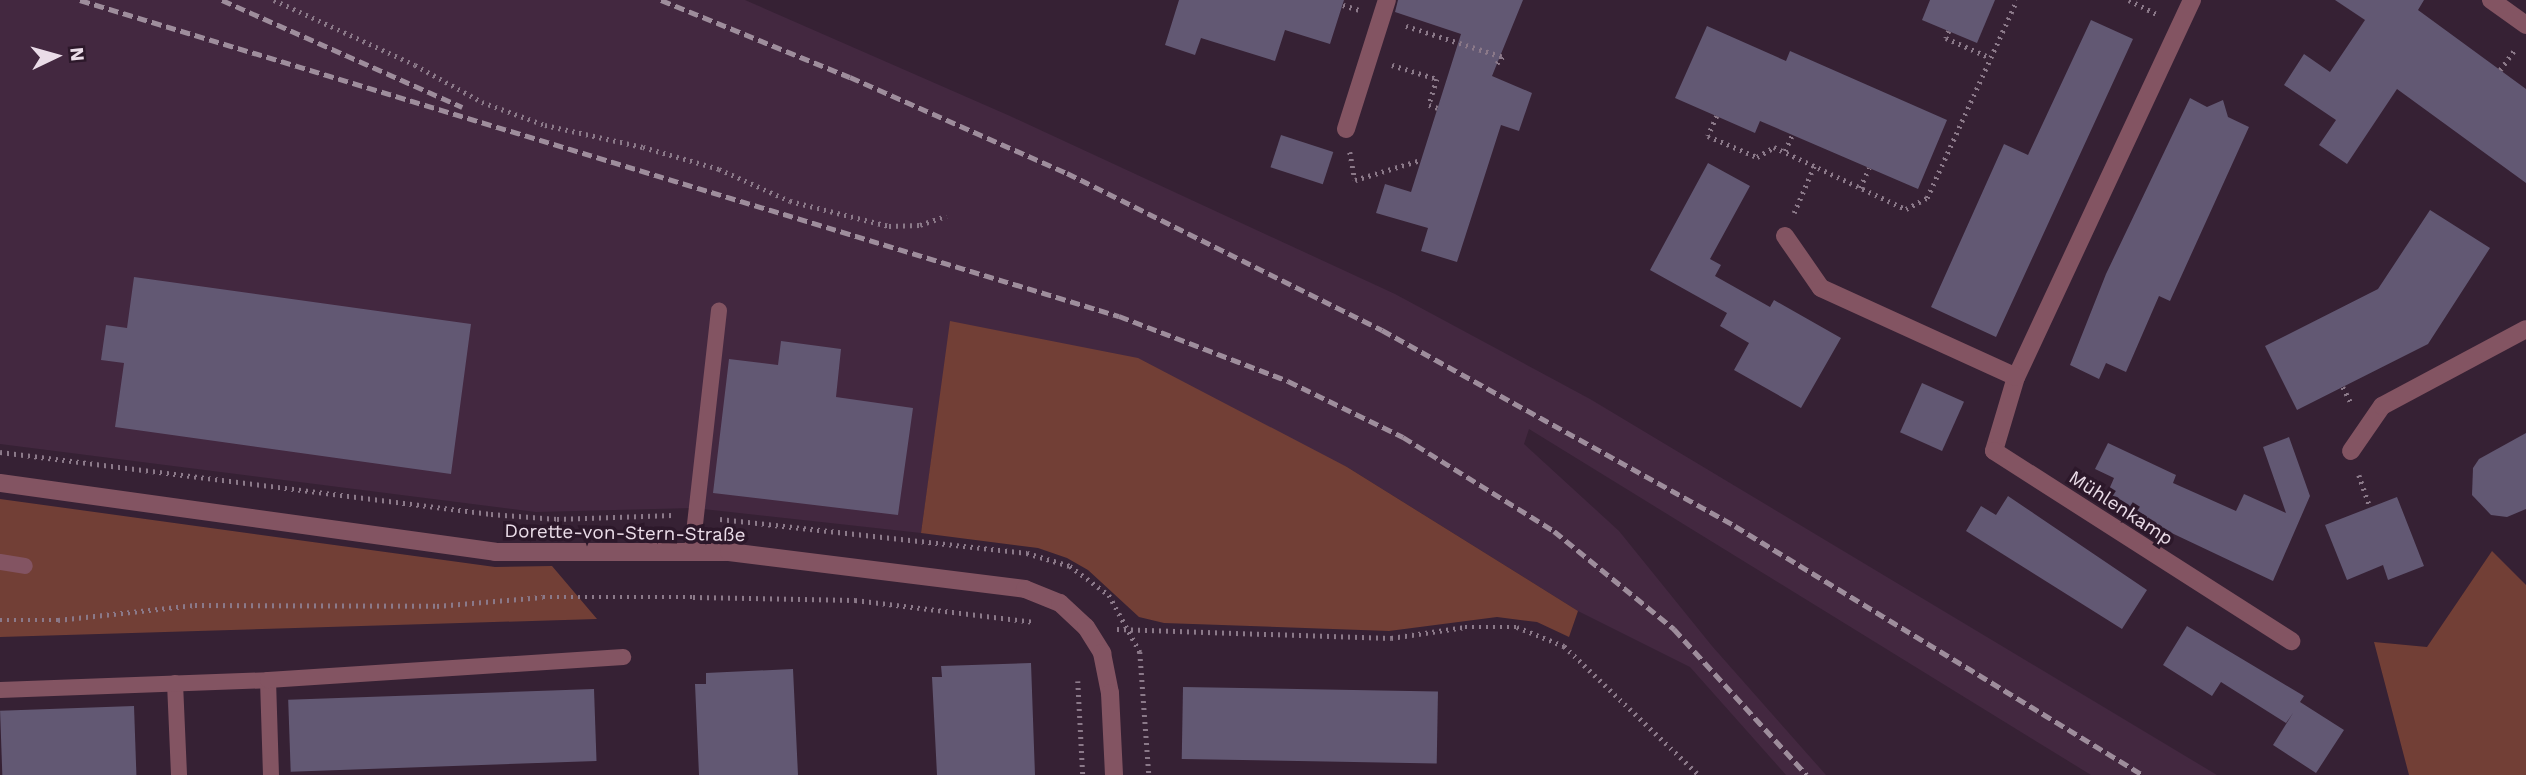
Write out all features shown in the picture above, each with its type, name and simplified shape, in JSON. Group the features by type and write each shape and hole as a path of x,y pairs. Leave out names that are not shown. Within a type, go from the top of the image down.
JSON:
{"street":[{"path":"1346,129 1387,0"},
{"name":"Mühlenkamp","path":"2192,0 2016,377 1994,452 2291,641"},
{"path":"2491,0 2526,25"},
{"path":"1784,236 1821,288 2016,377"},
{"path":"2351,451 2382,406 2526,329"},
{"name":"Dorette-von-Stern-Straße","path":"0,483 495,552 692,551 1025,589 1060,604 1086,626 1102,653 1110,693 1114,775"}],"lane":[{"path":"692,551 692,516 719,311"},
{"path":"0,562 24,566"},
{"path":"0,690 268,680 623,657"},
{"path":"268,680 271,775"},
{"path":"175,683 179,775"}],"path":[{"path":"274,0 415,65 482,102 545,125 655,150 719,169 790,201 889,226 920,225 946,216"},
{"path":"1717,116 1708,136 1756,158 1774,147 1906,209 1927,198 2017,0"},
{"path":"1381,18 1503,57 1497,64"},
{"path":"1950,31 1946,38 1991,58"},
{"path":"2500,70 2519,43"},
{"path":"1369,57 1437,79 1429,105 1438,108"},
{"path":"1346,129 1355,180 1421,160"},
{"path":"1785,152 1792,135"},
{"path":"1784,236 1814,166"},
{"path":"1860,188 1869,168"},
{"path":"2351,451 2371,507"},
{"path":"0,620 58,620 195,606 437,606 543,597 693,597 855,600 1037,622"},
{"path":"1086,626 1380,638 1484,625 1517,626 1564,646 1699,775"},
{"path":"1078,676 1083,775"}],"shaded area":[{"path":"0,0 745,0 1010,116 1395,294 1590,399 2217,775 2091,775 1529,429 1524,444 1619,531 1712,646 1826,775 1786,775 1690,667 1578,611 1347,467 951,322 921,533 694,508 536,512 0,444"},
{"path":"950,321 1138,358 1347,467 1578,611 1569,637 1537,622 1497,617 1389,631 1164,623 1139,617 1088,570 1067,558 1038,548 921,533"},
{"path":"0,499 495,567 552,566 597,619 0,637"},
{"path":"2492,551 2526,585 2526,775 2409,775 2374,642 2427,647"}],"building":[{"path":"1179,0 1344,0 1330,44 1285,30 1275,61 1201,38 1195,55 1165,45"},
{"path":"1398,0 1523,0 1492,76 1532,93 1519,131 1501,125 1457,262 1421,251 1428,228 1376,213 1385,184 1411,192 1461,34 1395,12"},
{"path":"1930,0 1995,0 1977,43 1922,20"},
{"path":"2335,0 2424,0 2418,10 2526,89 2526,183 2397,89 2347,164 2319,145 2336,120 2284,85 2304,54 2330,72 2365,20"},
{"path":"2091,20 2133,39 1996,337 1931,307 2004,144 2028,155"},
{"path":"1707,26 1786,61 1790,51 1947,120 1918,189 1760,121 1755,133 1675,98"},
{"path":"2190,98 2207,107 2223,100 2228,117 2249,127 2170,301 2159,296 2126,372 2106,363 2099,379 2070,365 2106,274"},
{"path":"1281,135 1333,152 1323,184 1270,167"},
{"path":"1708,163 1750,186 1710,259 1721,265 1715,276 1770,307 1774,300 1841,338 1801,408 1734,370 1749,343 1720,326 1727,313 1650,270"},
{"path":"2430,210 2490,248 2428,344 2297,410 2265,346 2378,289"},
{"path":"134,277 471,324 451,474 115,427 124,363 101,360 106,325 127,328"},
{"path":"781,341 841,349 836,397 913,408 898,515 713,493 729,359 778,365"},
{"path":"1922,383 1964,402 1942,451 1900,432"},
{"path":"2526,433 2526,509 2507,517 2491,515 2472,495 2473,468 2479,459"},
{"path":"2289,437 2310,496 2273,581 2104,501 2114,478 2095,469 2108,443 2176,475 2173,483 2236,511 2244,494 2286,513 2263,447"},
{"path":"2008,496 2147,590 2122,629 1966,531 1981,506 1996,515"},
{"path":"2397,497 2424,566 2388,580 2383,565 2347,580 2325,525"},
{"path":"2187,626 2304,696 2300,702 2344,730 2316,773 2273,745 2293,713 2286,723 2221,682 2212,696 2163,665"},
{"path":"1031,663 1035,775 937,775 932,677 942,677 941,666"},
{"path":"793,669 798,775 699,775 695,684 706,684 706,673"},
{"path":"1183,687 1438,691 1437,763 1182,759"},
{"path":"594,689 597,761 291,772 288,700"},
{"path":"134,706 136,775 2,775 0,711"}],"railway":[{"path":"80,0 1119,316 1288,381 1403,437 1554,531 1674,629 1807,775"},
{"path":"222,0 462,107"},
{"path":"661,0 850,77 1067,173 1382,330 1735,526 2143,775"}]}
